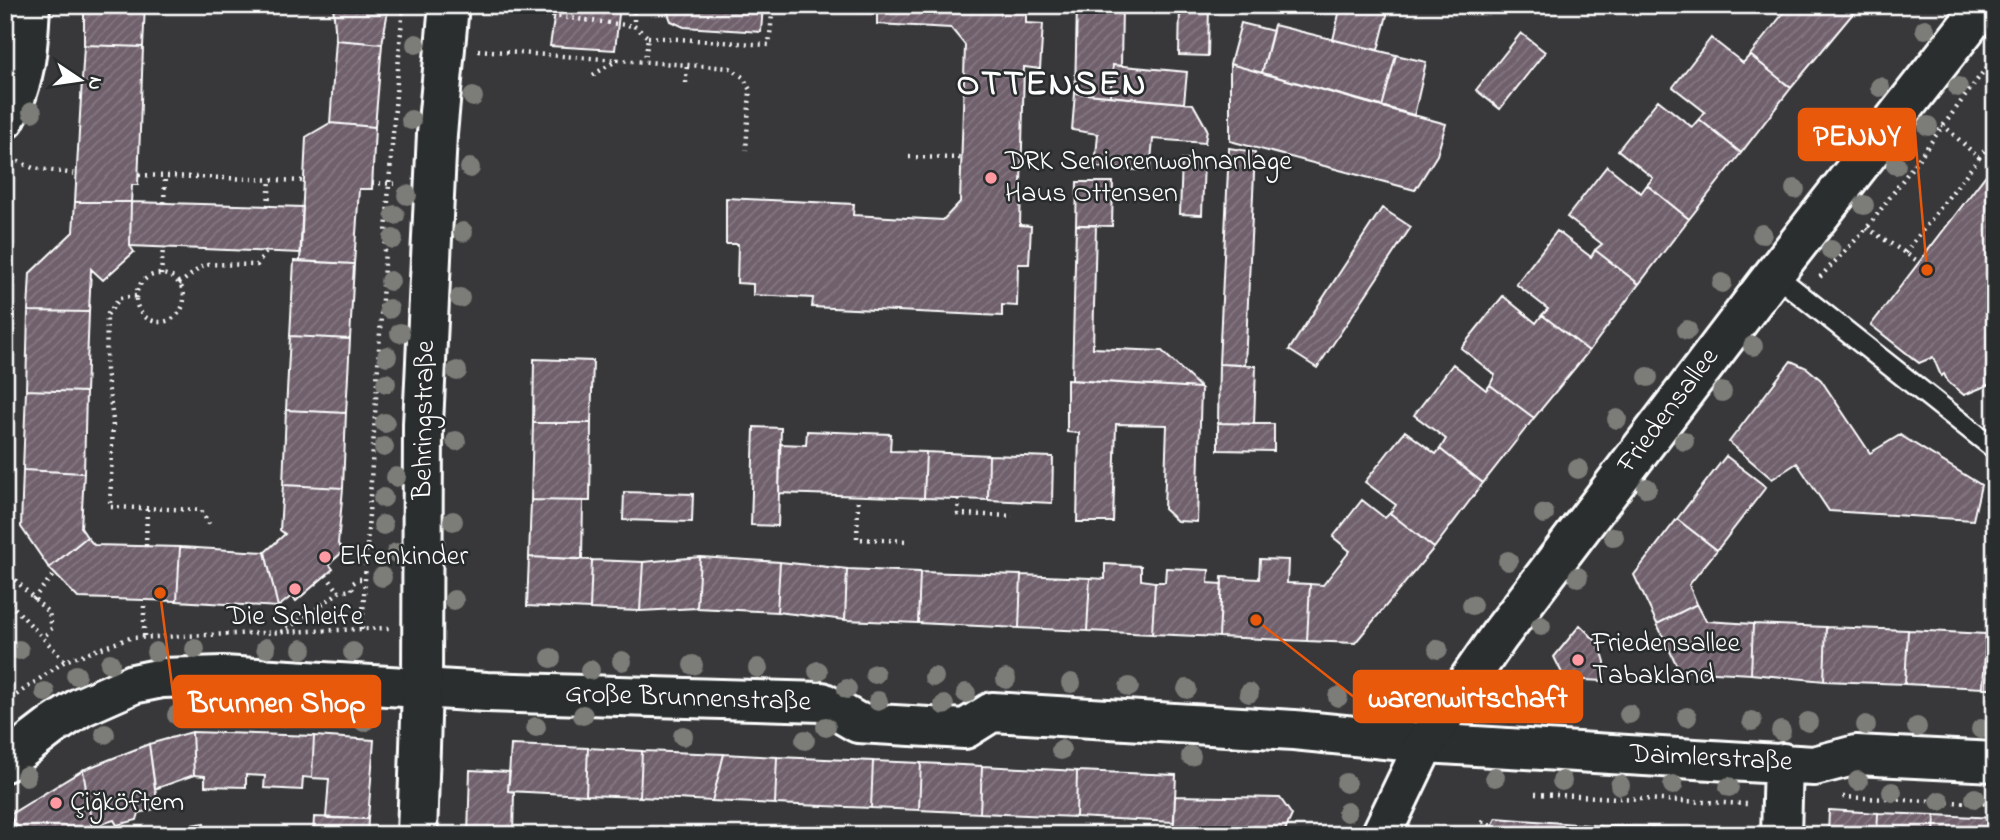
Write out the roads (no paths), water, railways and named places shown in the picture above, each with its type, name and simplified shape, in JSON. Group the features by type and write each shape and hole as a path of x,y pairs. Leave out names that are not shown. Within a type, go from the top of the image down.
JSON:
{"street":[{"path":"5,119 14,105 23,77 30,5"},
{"name":"Behringstraße","path":"417,835 422,690 423,424 437,134 450,5"},
{"name":"Friedensallee","path":"1381,835 1425,743 1480,662 1563,549 1788,285 1984,5"},
{"name":"Große Brunnenstraße","path":"5,762 81,707 133,684 146,680 223,676 422,690 822,702 858,723 965,729 992,712 1294,730 1425,743"},
{"name":"Daimlerstraße","path":"1425,743 1814,766 1856,755 1995,762"},
{"path":"1781,835 1783,763"}],"lane":[{"path":"1788,285 1995,449"}],"place":[{"name":"DRK Seniorenwohnanlage Haus Ottensen","path":"991,178"},
{"name":"PENNY","path":"1927,270"},
{"name":"Elfenkinder","path":"325,557"},
{"name":"Die Schleife","path":"295,589"},
{"name":"Brunnen Shop","path":"160,593"},
{"name":"warenwirtschaft","path":"1256,620"},
{"name":"Friedensallee Tabakland","path":"1578,660"},
{"name":"Çiğköftem","path":"56,803"}],"district":[{"name":"OTTENSEN","path":"1052,85"}]}
